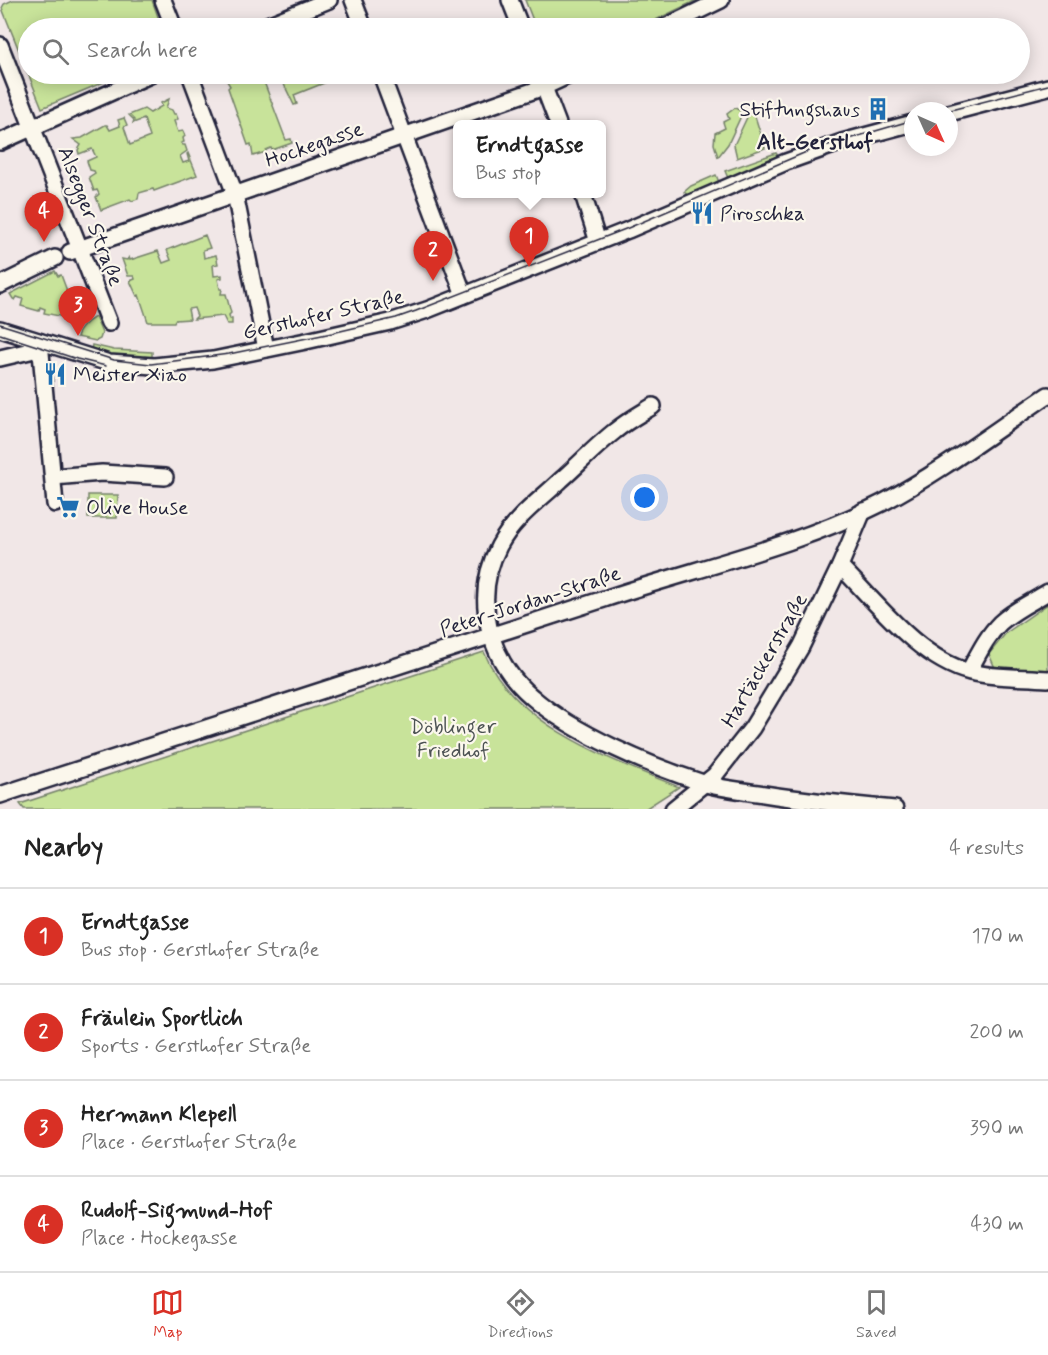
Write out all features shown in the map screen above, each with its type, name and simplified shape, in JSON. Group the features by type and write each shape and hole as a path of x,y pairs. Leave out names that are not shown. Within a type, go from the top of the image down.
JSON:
{"street":[{"path":"163,0 170,18"},
{"path":"285,18 329,0"},
{"path":"353,0 360,18"},
{"path":"510,0 517,18"},
{"path":"684,18 721,0"},
{"name":"Alsegger Straße","path":"0,45 33,126 75,250 109,323"},
{"path":"0,142 129,84"},
{"path":"194,84 235,194 266,349"},
{"path":"385,84 464,295"},
{"name":"Hockegasse","path":"75,250 404,135 531,84"},
{"path":"543,84 556,120"},
{"path":"958,111 1048,87"},
{"name":"Gersthofer Straße","path":"0,329 109,363 142,367 213,360 390,322 598,242 786,162 842,142 904,125"},
{"path":"584,198 598,242"},
{"path":"0,285 55,258"},
{"path":"0,358 30,351 40,342"},
{"path":"40,342 55,504"},
{"name":"Peter-Jordan-Straße","path":"0,795 794,539 863,511 917,483 960,457 1048,395"},
{"path":"653,406 604,440 508,532 499,546 487,582 486,618 500,658 514,680 542,705 609,745 706,784 783,797 895,809"},
{"path":"53,477 102,473 165,477"},
{"name":"Hartäckerstraße","path":"673,809 706,784 724,766 752,728 801,647 840,566 863,511"},
{"path":"840,566 904,631 927,651 945,662 969,671 1048,680"},
{"path":"969,671 981,649 998,626 1048,592"}],"green space":[{"path":"13,0 152,0 158,18 18,18 18,48 2,8 4,4"},
{"path":"525,0 697,0 660,18 532,18"},
{"path":"32,84 99,84 42,108"},
{"path":"229,84 265,84 286,140 291,139 292,143 272,150 271,148 253,156 251,144 248,145 228,88"},
{"path":"284,84 322,84 294,95 297,104 294,105"},
{"path":"169,99 166,108 176,114 178,119 174,121 178,132 183,131 185,136 184,142 181,143 185,145 187,151 180,156 183,163 189,161 188,153 197,175 154,191 153,189 139,193 138,199 132,201 130,199 101,210 96,197 99,194 97,190 94,191 89,177 95,173 90,170 87,161 96,157 92,149 79,154 78,150 81,145 73,139 82,138 105,125 110,130 120,126 118,120 124,118 127,125 124,127 130,145 150,137 144,119 133,123 134,120 129,115 144,109 150,113"},
{"path":"735,108 741,111 741,116 728,144 718,157 714,144 715,133 725,128 723,122 729,119 727,114"},
{"path":"750,111 754,113 765,148 737,158 734,145"},
{"path":"776,153 778,156 728,178 725,171"},
{"path":"716,175 719,182 691,197 684,192 691,186"},
{"path":"205,235 210,248 203,250 204,258 216,255 218,264 213,265 214,276 222,275 222,278 218,279 220,289 222,289 221,294 226,294 232,324 227,324 223,316 194,319 197,316 194,308 188,309 190,319 174,322 148,322 139,295 137,296 130,281 135,279 134,276 128,276 122,259 127,260 129,257 130,260 158,251 163,263 171,260 167,250"},
{"path":"55,271 58,276 61,275 73,307 64,317 44,313 45,309 40,307 39,311 21,306 23,299 17,297 15,300 10,294"},
{"path":"95,317 102,333 100,339 96,341 77,337 84,325"},
{"path":"92,345 114,350 152,352 152,358 118,356 91,350"},
{"path":"88,495 118,495 117,518 88,518"},
{"path":"1048,604 1048,670 995,668 989,654 1006,633"},
{"name":"Döblinger Friedhof","path":"484,652 498,678 541,720 595,751 679,787 645,809 24,809 20,804"}],"tram line":[{"path":"958,108 1048,85"},
{"path":"0,324 114,360 151,364 229,354 332,333 416,311 628,228 811,150 904,123"},
{"path":"0,334 106,366"}],"place":[{"name":"Stiftungshaus","path":"878,109"},
{"name":"Piroschka","path":"702,213"},
{"name":"Rudolf-Sigmund-Hof","path":"44,242"},
{"name":"Erndtgasse","path":"529,267"},
{"name":"Fräulein Sportlich","path":"433,281"},
{"name":"Hermann Klepell","path":"78,336"},
{"name":"Meister Xiao","path":"55,374"},
{"name":"Olive House","path":"68,507"}],"district":[{"name":"Alt-Gersthof","path":"815,141"}]}
